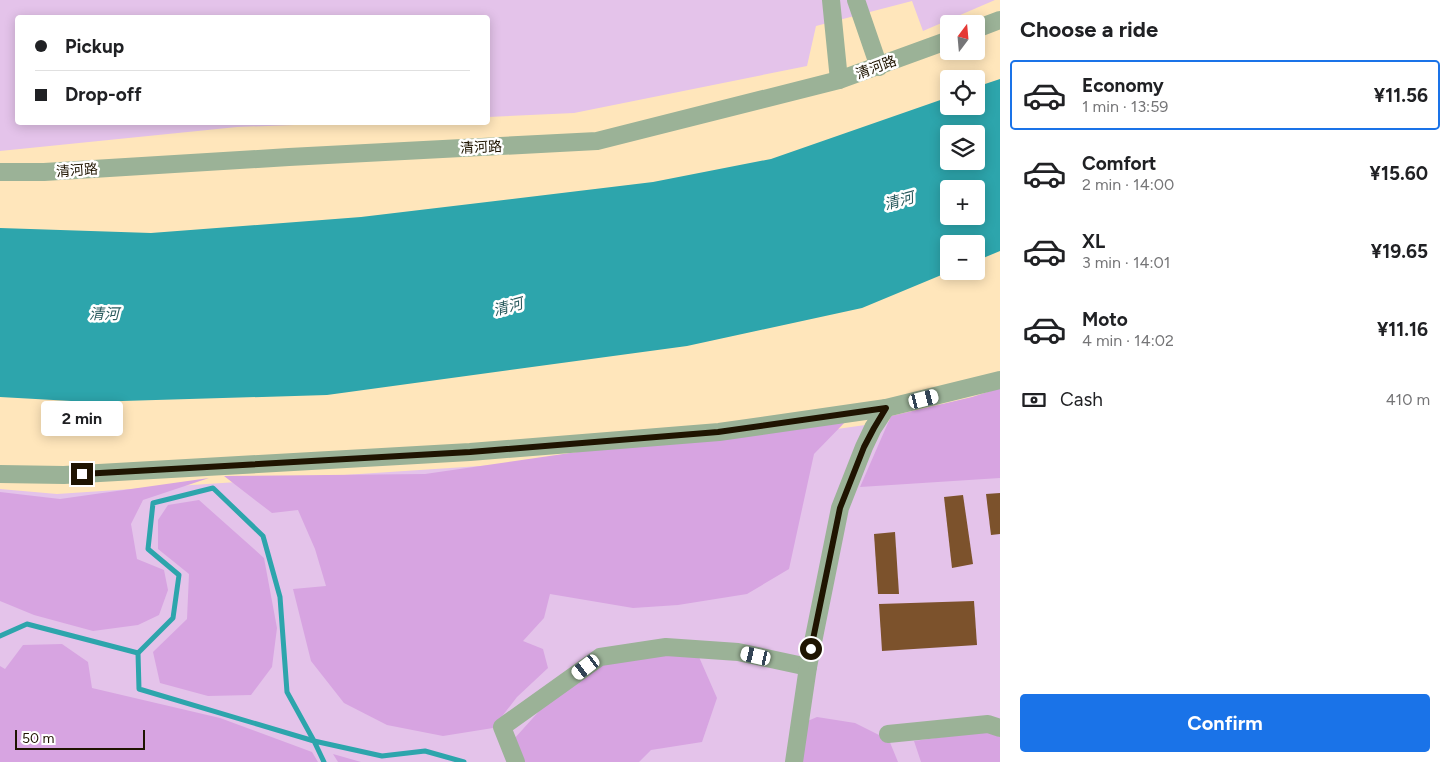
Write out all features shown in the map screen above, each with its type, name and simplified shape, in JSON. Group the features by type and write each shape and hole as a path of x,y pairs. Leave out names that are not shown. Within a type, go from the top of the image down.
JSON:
{"street":[{"path":"832,0 839,80"},
{"path":"856,0 879,67"},
{"path":"985,26 1000,20"},
{"name":"清河路","path":"0,172 44,172 597,141 839,80 940,43"},
{"path":"0,474 64,475 470,452 718,432 886,408 1000,380"},
{"path":"794,762 808,667 840,508 864,447 886,408"},
{"path":"516,762 502,727 558,689 600,657 666,647 738,652 808,667"},
{"path":"888,734 988,724 1000,728"}],"shaded area":[{"path":"0,0 995,0 960,15 940,15 940,24 923,31 912,1 816,26 807,66 574,113 490,117 490,15 15,15 15,125 292,125 237,127 0,151"},
{"path":"1000,388 1000,478 860,487 891,416 972,397"},
{"path":"1000,396 1000,762 0,762 0,489 57,494 663,454 900,420"},
{"path":"849,418 814,454 789,569 747,594 678,605 633,608 550,594 544,618 523,641 543,649 548,668 517,697 493,728 443,736 387,725 344,703 311,661 293,589 326,586 315,549 298,510 272,513 224,476 425,474 639,443"},
{"path":"209,478 143,500 131,524 137,559 164,570 168,590 159,615 138,625 93,631 34,615 0,601 0,492 60,499"},
{"path":"199,500 264,558 277,628 272,667 251,695 208,696 160,683 153,652 187,619 189,574 158,549 158,520 168,505"},
{"path":"62,644 88,662 92,688 220,718 312,752 318,762 0,762 0,666 5,669 23,645"},
{"path":"644,654 699,657 717,698 702,742 651,750 639,762 523,762 514,739 550,699 594,667"},
{"path":"817,717 855,723 889,740 898,762 797,762 803,723"},
{"path":"986,731 1000,737 1000,762 921,762 914,741"},
{"path":"333,754 361,762 338,762"}],"water":[{"name":"清河","path":"1000,79 1000,251 985,257 985,235 940,235 940,276 862,308 687,346 327,395 89,402 0,397 0,228 151,233 361,217 653,182 771,159 940,100 940,115 985,115 985,84"}],"building":[{"path":"1000,493 1000,534 991,535 986,494"},
{"path":"963,495 973,564 952,568 944,497"},
{"path":"895,532 899,594 878,594 874,534"},
{"path":"974,601 977,645 882,651 879,604"}],"waterway":[{"path":"324,762 314,741 287,692 280,597 263,536 213,488 153,503 148,549 179,575 173,618 138,653 139,689 314,741 382,756 425,751 464,762"},
{"path":"0,636 27,624 138,653"}],"route":[{"path":"82,474 470,452 718,432 886,408 864,447 840,508 811,649"}]}
